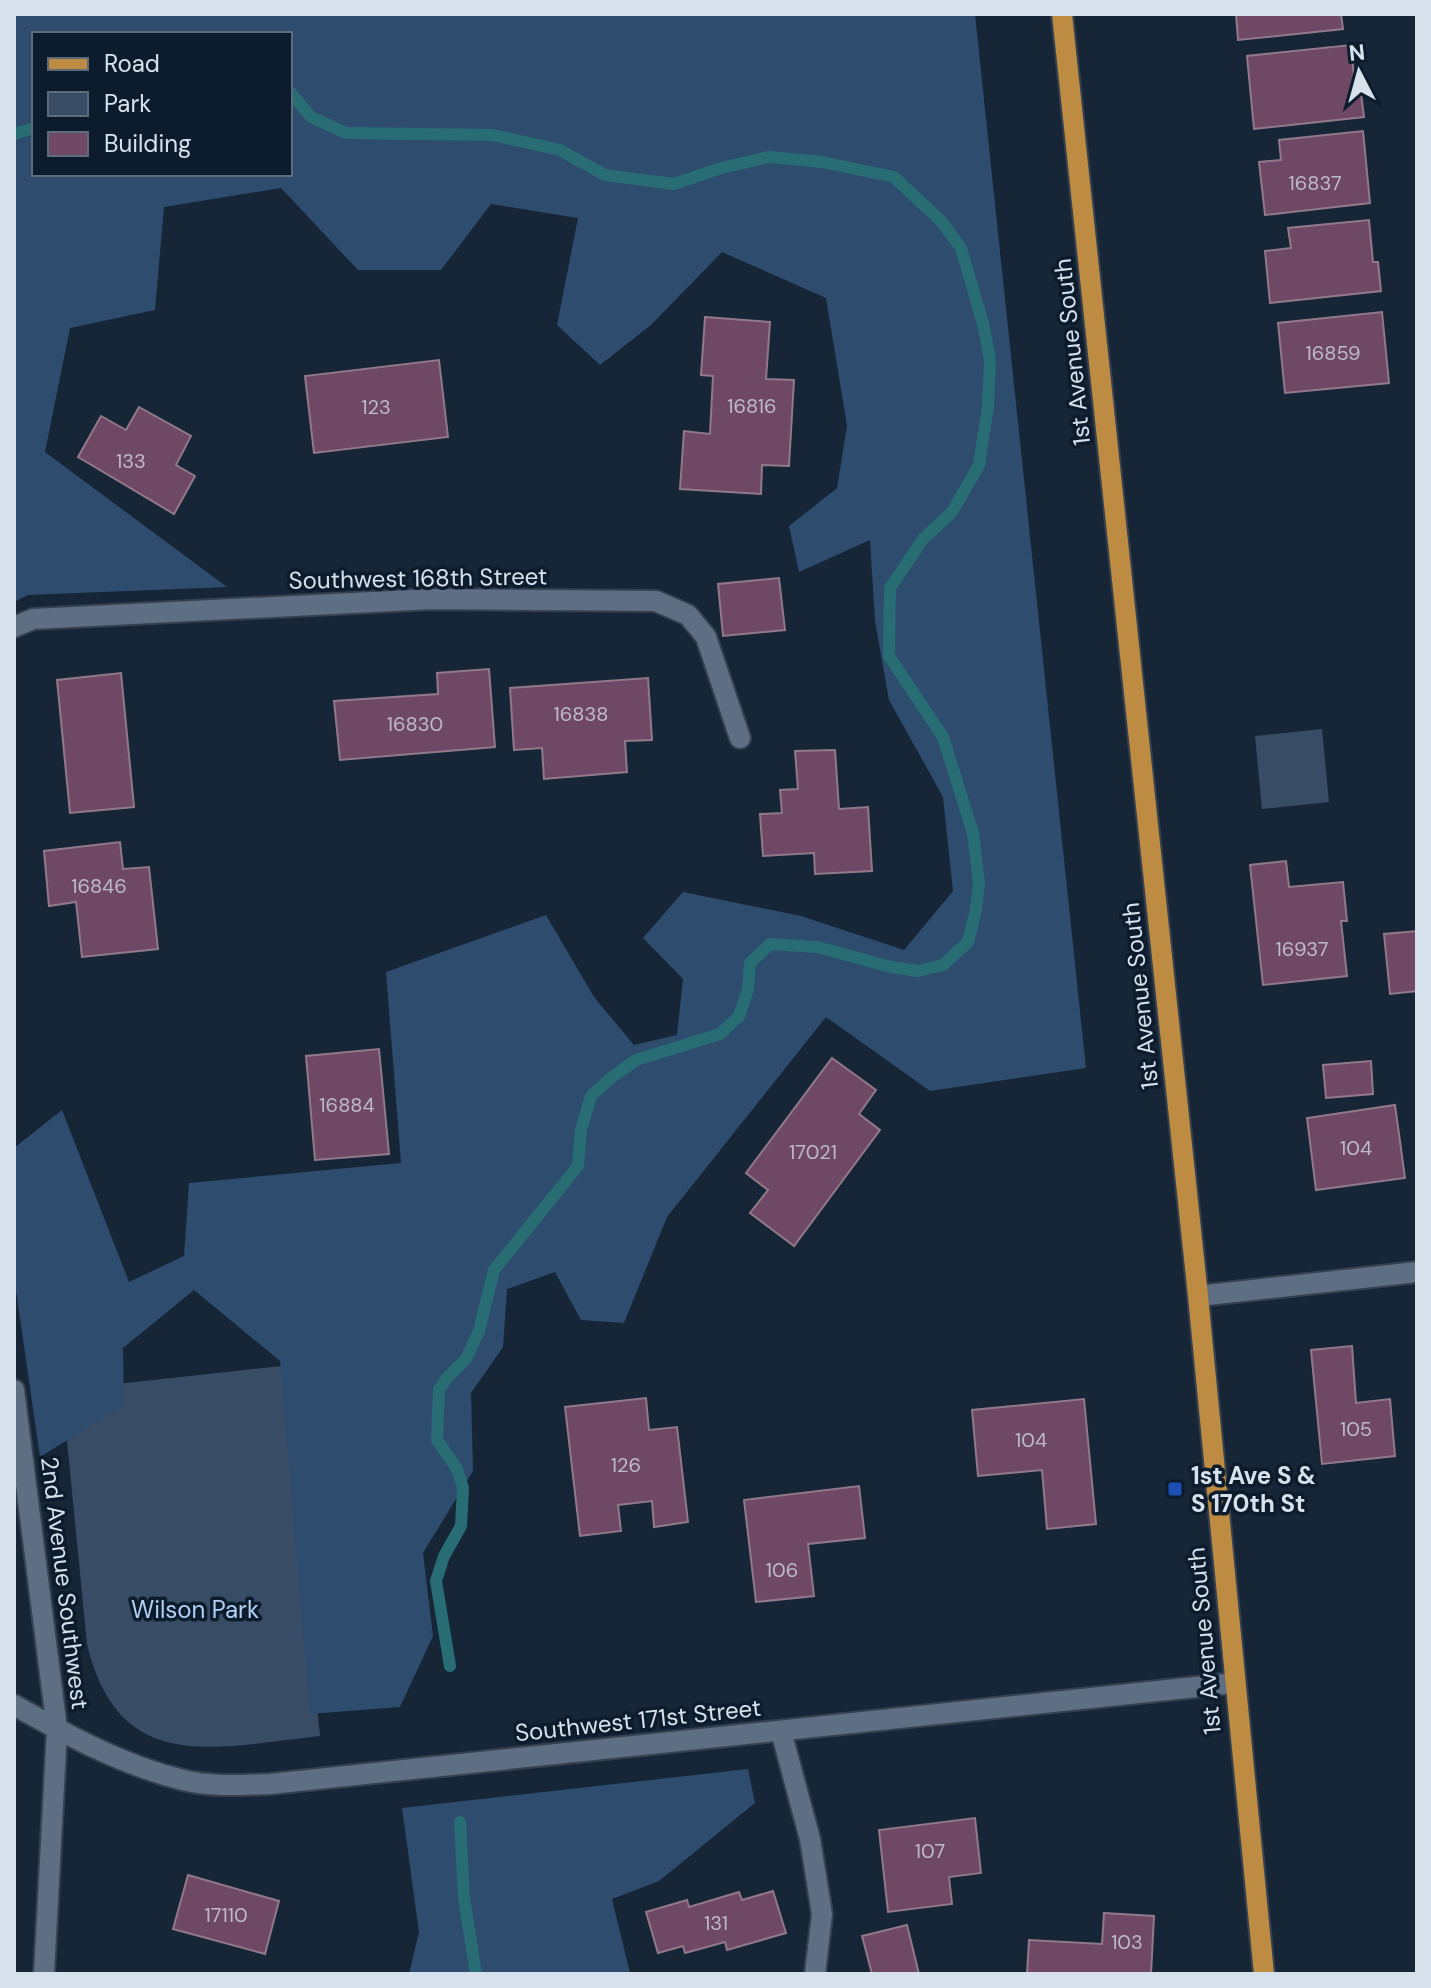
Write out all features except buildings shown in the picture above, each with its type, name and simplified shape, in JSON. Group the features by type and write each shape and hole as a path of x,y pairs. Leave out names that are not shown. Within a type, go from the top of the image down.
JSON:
{"main road":[{"name":"1st Avenue South","path":"1062,14 1198,1296 1264,1974"}],"street":[{"name":"Southwest 168th Street","path":"14,627 33,619 432,599 656,601 688,615 706,637 740,738"},
{"path":"1198,1296 1417,1272"},
{"name":"2nd Avenue Southwest","path":"14,1390 57,1729 44,1974"},
{"name":"Southwest 171st Street","path":"14,1705 116,1760 184,1780 236,1785 270,1784 1234,1683"},
{"path":"781,1731 810,1839 822,1914 815,1974"}],"green space":[{"path":"1322,729 1329,802 1262,809 1255,736"},
{"name":"Wilson Park","path":"282,1366 320,1736 209,1747 176,1744 147,1734 122,1716 102,1687 87,1644 62,1390"}],"shaded area":[{"path":"14,14 975,14 1086,1068 930,1091 826,1017 667,1217 624,1323 581,1320 555,1272 507,1289 503,1347 471,1393 473,1471 423,1553 433,1636 400,1707 310,1714 280,1361 194,1290 123,1348 124,1405 40,1457 14,1277 14,1148 62,1110 129,1282 184,1256 189,1183 401,1163 386,972 546,915 594,997 634,1045 677,1035 683,979 643,938 683,892 801,916 904,950 953,891 943,797 889,700 875,621 870,540 799,572 789,526 837,488 847,426 826,298 722,252 651,325 600,365 557,325 578,218 491,204 441,270 358,270 281,188 164,207 155,310 70,328 45,452 227,587 28,595 14,602"},
{"path":"748,1769 755,1803 659,1881 612,1899 630,1973 636,1974 409,1974 419,1932 402,1808"}],"waterway":[{"path":"292,94 311,117 346,133 493,135 560,150 605,175 674,184 721,168 769,157 822,162 894,177 941,221 961,248 984,327 990,360 988,406 979,465 952,512 923,539 890,588 889,656 943,737 973,833 979,883 968,942 943,965 918,971 817,947 770,944 750,963 748,989 739,1016 720,1034 636,1060 591,1096 581,1130 578,1166 494,1270 479,1331 466,1359 439,1390 437,1440 457,1469 463,1488 461,1526 444,1556 436,1581 450,1666"},
{"path":"14,134 32,129"},
{"path":"460,1822 464,1898 476,1974"}],"place":[{"name":"1st Ave S & S 170th St","path":"1175,1489"}]}
